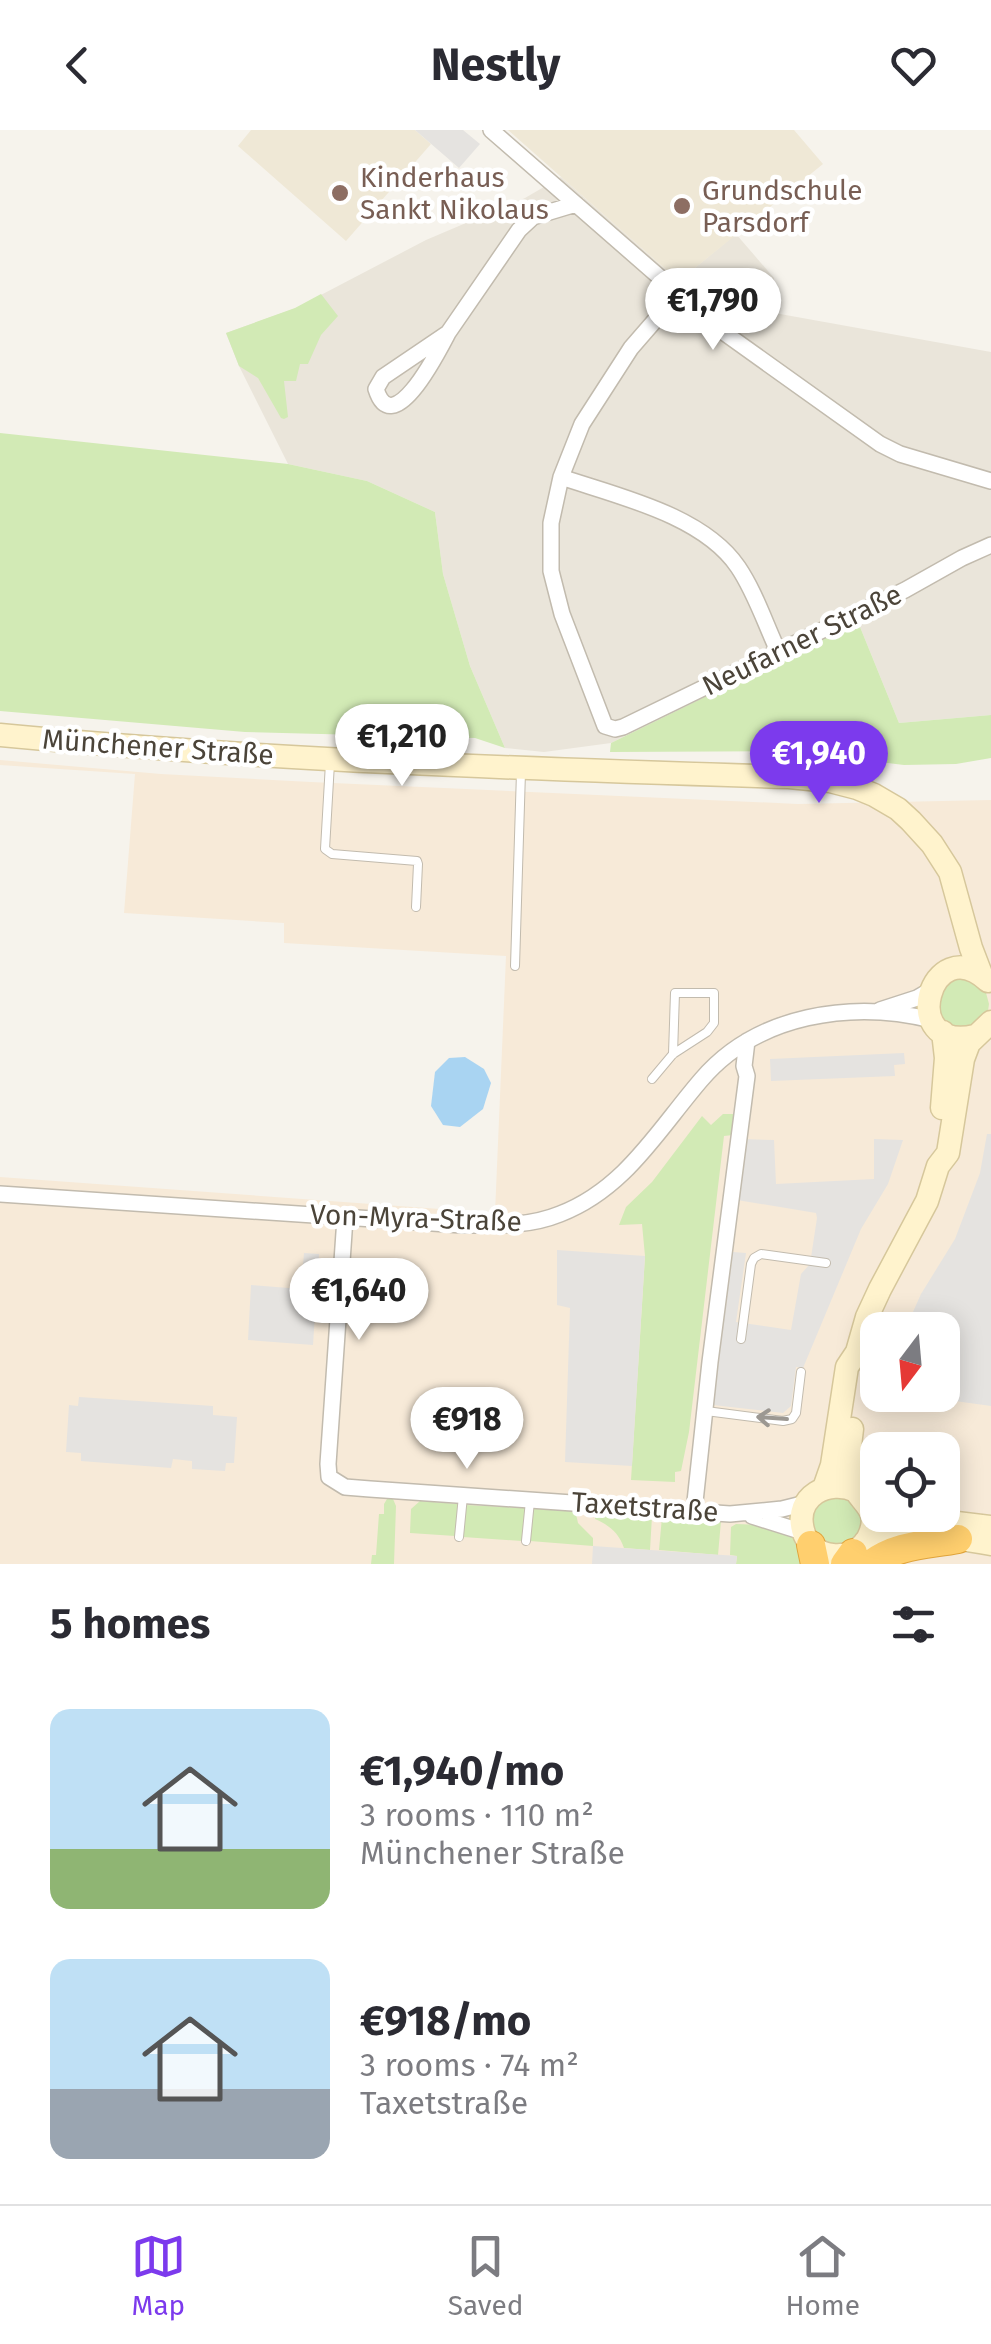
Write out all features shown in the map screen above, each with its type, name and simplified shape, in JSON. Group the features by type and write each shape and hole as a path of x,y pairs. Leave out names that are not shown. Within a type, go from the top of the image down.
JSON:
{"highway":[{"path":"858,1556 958,1539"}],"street":[{"path":"491,130 678,295 754,356 880,444 900,454 991,481"},
{"path":"448,333 382,377 376,389 379,398 392,404 410,394 519,230 533,217 576,204"},
{"path":"678,295 631,348 592,408 561,478 647,506 712,540 738,567 778,651"},
{"name":"Neufarner Straße","path":"561,478 550,523 551,572 572,642 602,721 610,728 623,727 991,546"},
{"name":"Münchener Straße","path":"0,735 330,760 830,781 857,788 898,809 932,844 950,872 962,918 986,979"},
{"path":"938,1166 935,1147 946,1058 927,1002 956,948 962,918"},
{"path":"937,982 963,969 986,979"},
{"name":"Von-Myra-Straße","path":"876,1011 917,998 937,982"},
{"name":"Von-Myra-Straße","path":"0,1194 462,1225 538,1221 562,1214 594,1196 627,1170 718,1062 747,1042 798,1019 835,1012 876,1011 937,1026"},
{"path":"937,1026 958,1038 983,1029"},
{"path":"869,1532 858,1556 828,1555 810,1547 801,1520 832,1465 847,1367 857,1352 866,1317 926,1202 938,1166 948,1153 963,1060 969,1043 983,1029"},
{"path":"694,1511 748,1076 744,1066 747,1042"},
{"name":"Taxetstraße","path":"345,1218 329,1477 345,1486 744,1514 792,1508 815,1495"},
{"path":"857,1352 859,1373 850,1464 851,1482 860,1491"},
{"path":"815,1495 837,1486 860,1498"},
{"name":"Taxetstraße","path":"744,1514 810,1547"},
{"path":"960,1521 991,1527"},
{"path":"958,1539 991,1544"}],"lane":[{"path":"330,760 325,848 332,854 416,862 416,906"},
{"path":"516,966 522,767"},
{"path":"652,1079 673,1054 714,1024 714,993 675,992 673,1054"},
{"path":"741,1339 754,1258 761,1254 826,1263"},
{"path":"705,1410 792,1419 801,1372"},
{"path":"460,1536 464,1495"},
{"path":"526,1541 530,1500"}],"shaded area":[{"name":"Kinderhaus Sankt Nikolaus","path":"251,130 415,130 431,144 346,241 238,146"},
{"path":"415,130 463,130 480,144 459,168"},
{"name":"Grundschule Parsdorf","path":"508,130 794,130 823,164 679,281"},
{"path":"561,177 679,281 736,234 774,278 769,312 991,352 991,715 899,723 858,622 611,743 544,752 505,748 470,666 443,574 435,512 367,481 288,464 226,333 296,308 426,240 525,198"},
{"path":"0,760 161,774 798,804 991,800 991,1564 0,1564 0,1177 495,1213 506,956 284,943 284,923 124,913 135,774 0,765"},
{"path":"904,1053 905,1064 894,1065 895,1076 771,1081 770,1059"},
{"path":"987,1134 991,1134 991,1406 960,1402 960,1312 913,1312 955,1239 980,1173"},
{"path":"742,1139 774,1140 776,1184 874,1179 874,1139 903,1140 888,1184 861,1229 803,1368 796,1367 791,1406 783,1413 713,1405 733,1252 746,1253 736,1322 791,1330 801,1274 810,1264 817,1218 816,1213 737,1200"},
{"path":"557,1250 645,1256 632,1466 565,1462 570,1308 557,1305"},
{"path":"304,1253 319,1254 313,1345 248,1340 251,1285 301,1289"},
{"path":"79,1397 213,1406 213,1415 237,1417 234,1463 226,1463 225,1471 192,1469 192,1461 173,1459 171,1468 81,1461 81,1453 66,1452 69,1405 78,1406"},
{"path":"593,1546 737,1556 736,1564 592,1564"}],"green space":[{"path":"321,294 338,316 321,335 308,364 300,364 296,381 284,381 288,417 284,419 258,378 239,366 226,333 295,308"},
{"path":"0,433 288,464 367,481 435,512 443,574 470,666 505,748 475,738 245,732 0,711"},
{"path":"858,622 899,723 991,715 991,758 956,764 904,765 790,751 610,752 611,743"},
{"path":"958,977 985,989 988,1011 973,1029 944,1025 936,996"},
{"path":"723,1114 733,1114 733,1135 724,1136 681,1471 675,1472 675,1482 631,1480 645,1256 642,1224 619,1225 626,1207 652,1182 702,1116 711,1125"},
{"path":"829,1495 852,1499 860,1515 859,1535 841,1548 813,1537 811,1508"},
{"path":"387,1499 393,1499 396,1506 394,1564 371,1564 372,1555 376,1555 379,1514 384,1514"},
{"path":"420,1501 458,1504 455,1536 410,1533 411,1509"},
{"path":"466,1505 525,1508 522,1541 463,1537"},
{"path":"532,1508 576,1514 578,1523 593,1538 593,1546 530,1541"},
{"path":"595,1512 652,1516 650,1550 624,1548 613,1530 595,1519"},
{"path":"662,1517 721,1521 718,1555 659,1550"},
{"path":"736,1524 783,1530 796,1543 805,1564 736,1564 737,1556 730,1555 731,1527"}],"water":[{"path":"465,1057 484,1069 491,1083 483,1109 460,1127 443,1125 431,1106 435,1072 449,1058"}],"place":[{"name":"Kinderhaus Sankt Nikolaus","path":"340,193"},
{"name":"Grundschule Parsdorf","path":"682,206"}]}
